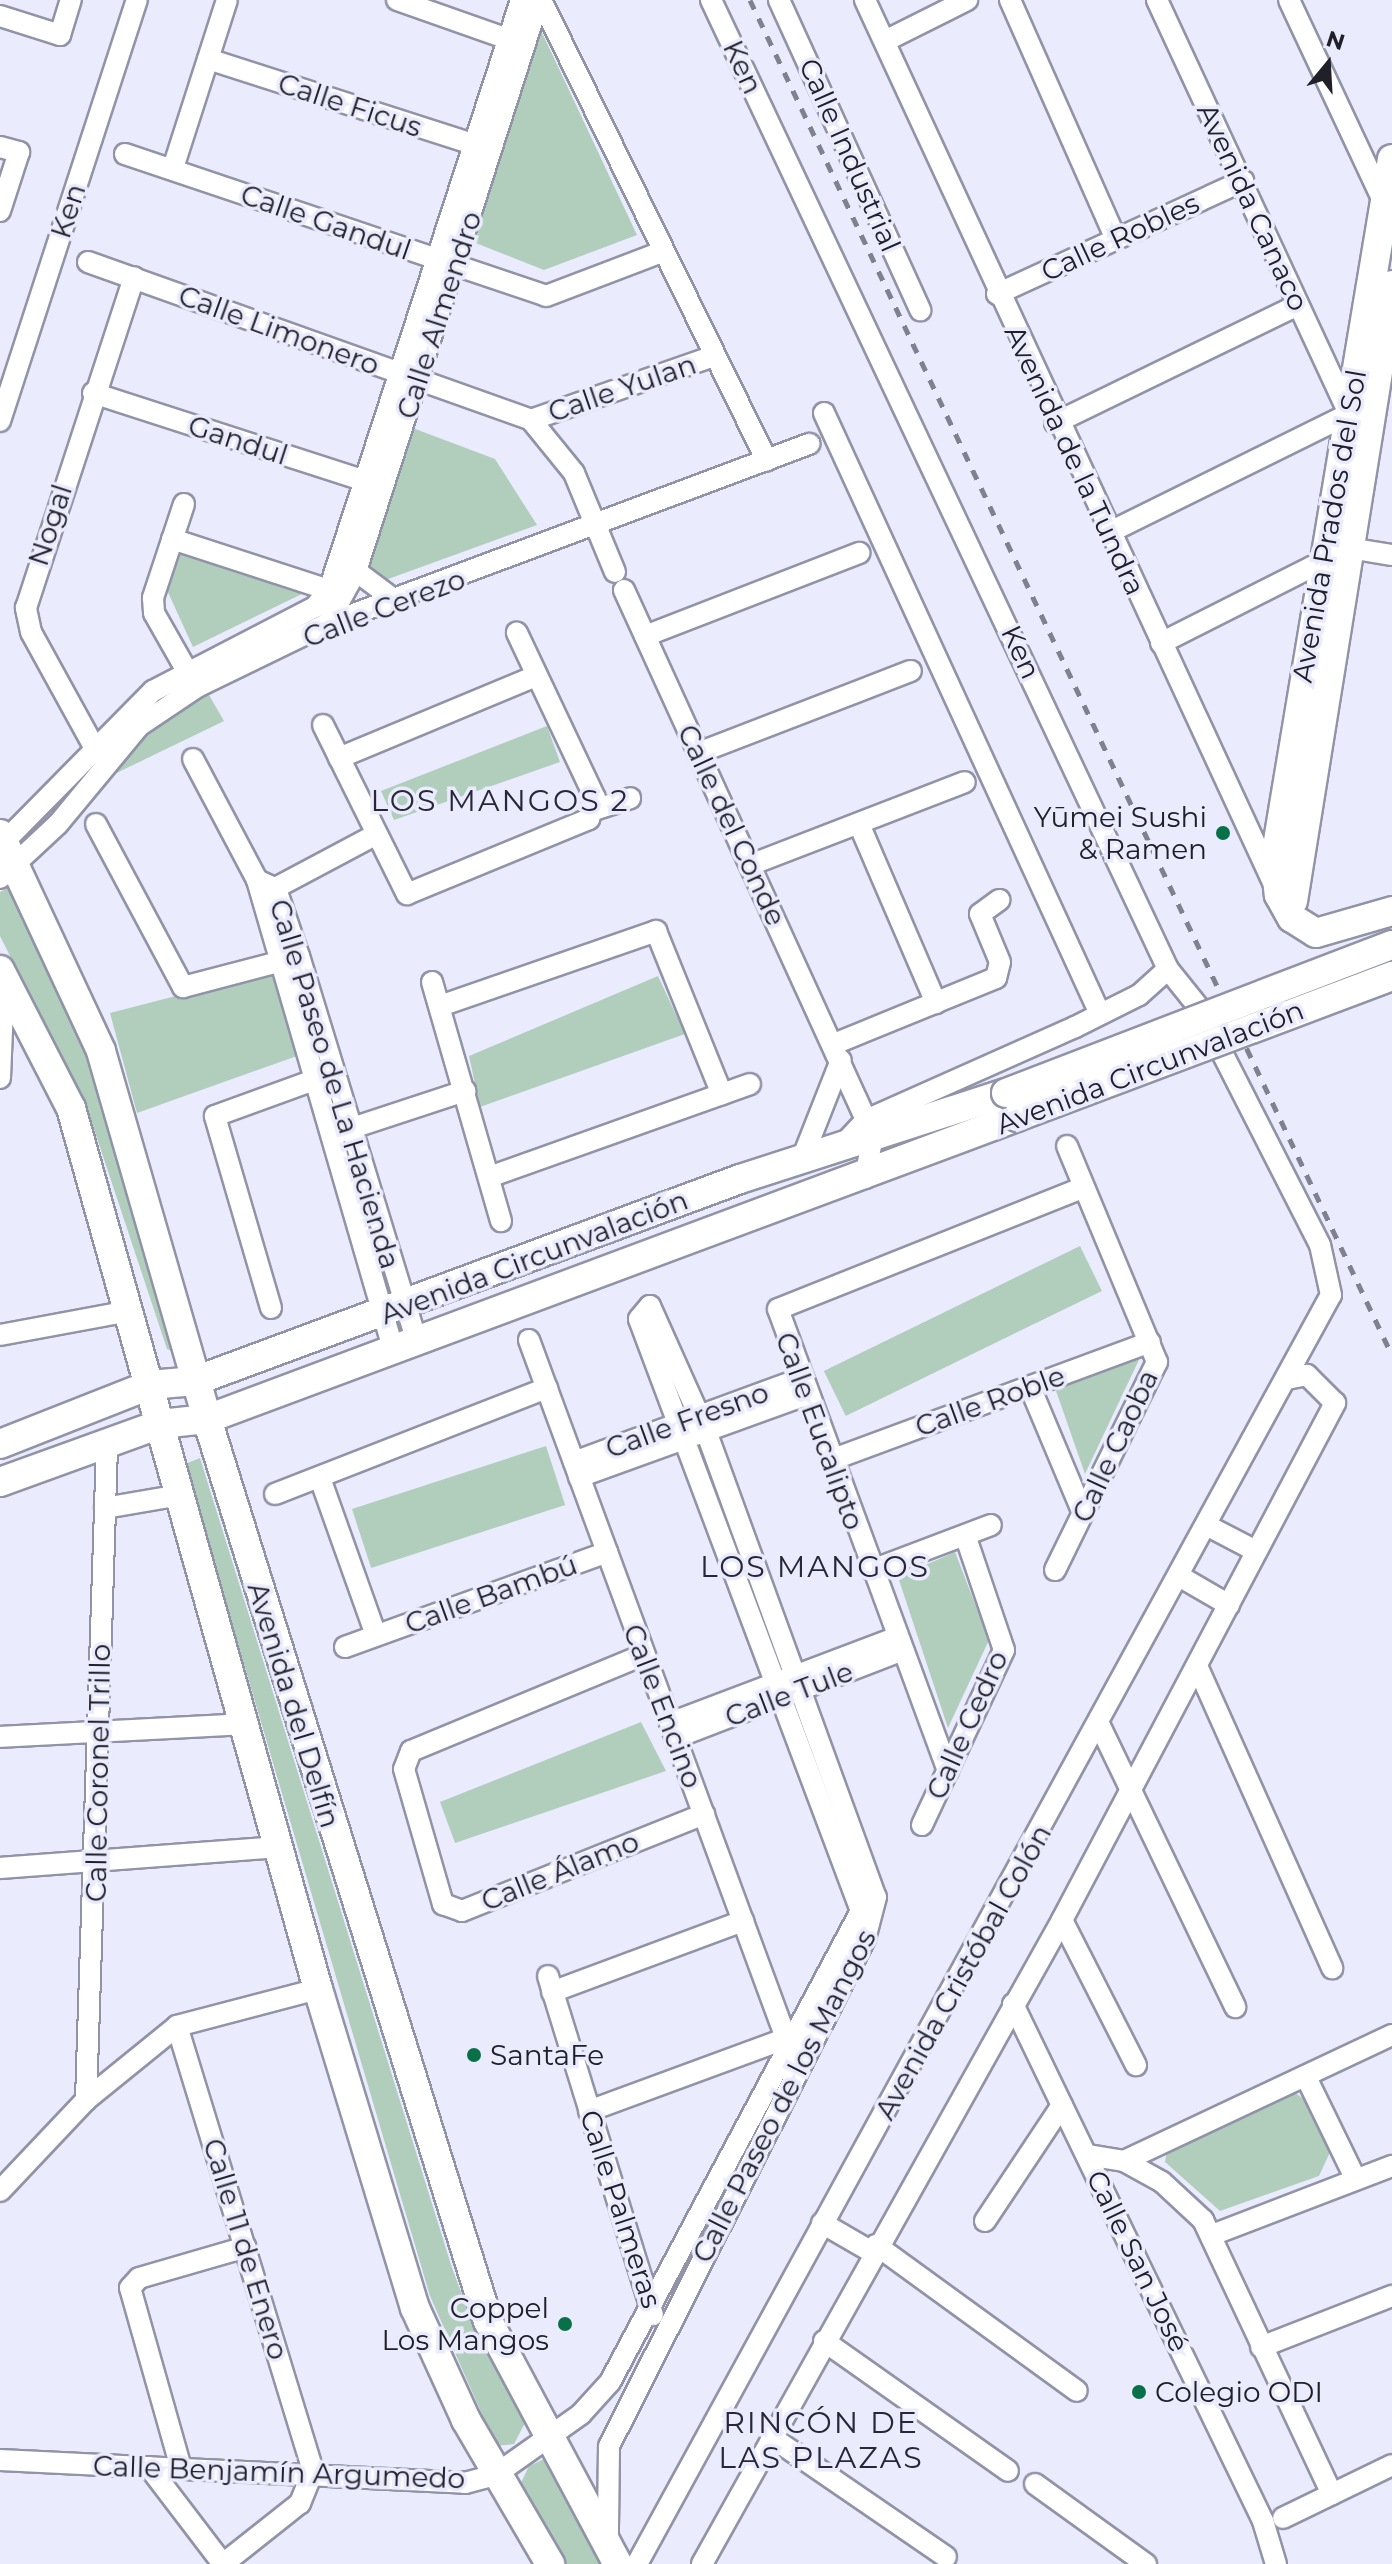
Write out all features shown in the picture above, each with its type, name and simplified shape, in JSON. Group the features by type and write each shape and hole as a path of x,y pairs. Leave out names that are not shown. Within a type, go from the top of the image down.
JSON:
{"street":[{"path":"0,16 60,35 71,0"},
{"name":"Ken","path":"0,421 137,0"},
{"path":"173,168 227,0"},
{"path":"397,0 518,42"},
{"name":"Calle Almendro","path":"518,42 521,0"},
{"path":"540,0 767,461"},
{"name":"Calle Almendro","path":"315,607 329,590 374,483 518,42 540,0"},
{"name":"Ken","path":"711,0 1168,969"},
{"name":"Calle Industrial","path":"779,0 920,310"},
{"name":"Avenida de la Tundra","path":"865,0 1055,423 1110,532 1286,906"},
{"path":"885,41 967,0"},
{"path":"1010,0 1116,239"},
{"name":"Avenida Canaco","path":"1157,0 1298,305 1360,417"},
{"path":"1289,0 1388,212"},
{"name":"Calle Ficus","path":"208,59 484,147"},
{"path":"0,211 10,150"},
{"name":"Calle Gandul","path":"125,154 445,264 556,296 662,252"},
{"name":"Avenida Prados del Sol","path":"1286,906 1349,548 1360,417 1388,212 1392,159"},
{"name":"Calle Robles","path":"997,294 1243,181"},
{"name":"Calle Limonero","path":"88,262 531,420"},
{"name":"Nogal","path":"104,765 31,632 26,608 93,393 134,277"},
{"name":"Avenida Prados del Sol","path":"1286,906 1280,817 1321,562 1391,303"},
{"path":"1055,423 1298,305"},
{"name":"Calle Yulan","path":"531,420 714,356"},
{"name":"Gandul","path":"93,393 374,483"},
{"path":"824,413 1100,1014"},
{"path":"1110,532 1360,417"},
{"path":"531,420 574,473 598,527"},
{"name":"Calle Cerezo","path":"4,853 104,765 139,726 192,679 327,624 598,527 809,444"},
{"name":"Calle Almendro","path":"327,624 356,571 374,483"},
{"path":"184,504 154,613 192,679"},
{"name":"Calle del Conde","path":"598,527 619,581 838,1052"},
{"path":"172,539 329,590"},
{"path":"1161,643 1349,548 1392,555"},
{"path":"645,636 859,553"},
{"path":"356,571 396,601"},
{"name":"Calle Cerezo","path":"4,853 93,745 192,679 315,607"},
{"path":"323,725 402,891 412,896 589,819 595,798 517,633"},
{"path":"698,753 911,671"},
{"path":"339,758 536,676"},
{"name":"Calle Paseo de La Hacienda","path":"193,759 264,888 290,959 405,1347"},
{"path":"750,865 965,782"},
{"path":"594,810 630,798"},
{"path":"96,824 183,987 290,959"},
{"path":"859,824 936,1003"},
{"path":"264,888 375,835"},
{"name":"Avenida del Delfín","path":"4,853 101,1051 195,1381 437,2173 488,2321 546,2438 615,2557"},
{"path":"802,1159 838,1052 1001,972 980,914 999,900"},
{"path":"1286,906 1316,933 1332,933 1392,911"},
{"path":"440,1006 656,931 722,1094"},
{"name":"Avenida Circunvalación","path":"0,1482 107,1446 160,1424 207,1419 865,1178 1012,1105 1392,945"},
{"path":"869,1128 1139,995 1168,969"},
{"name":"Avenida Cristóbal Colón","path":"637,2564 822,2223 1100,1726 1331,1295 1332,1277 1200,1009 1168,969"},
{"path":"0,1078 1,975"},
{"name":"Avenida del Delfín","path":"1,975 71,1108 247,1724 318,1989 415,2308 495,2475 550,2564"},
{"name":"Avenida Circunvalación","path":"0,1444 150,1385 195,1381 394,1310 843,1145 869,1128 1012,1105 1392,976"},
{"path":"432,982 501,1221"},
{"path":"838,1052 869,1128 865,1178"},
{"path":"271,1308 213,1124 220,1110 324,1076"},
{"path":"489,1177 750,1084"},
{"path":"342,1132 465,1091"},
{"name":"Calle Caoba","path":"1055,1570 1153,1374 1150,1342 1082,1188 1067,1146"},
{"name":"Calle Eucalipto","path":"948,1771 778,1316 785,1304 1082,1188"},
{"name":"Calle Paseo de los Mangos","path":"546,2438 610,2382 861,1911 787,1686 692,1427 657,1310 643,1306 639,1319 692,1427"},
{"path":"0,1335 130,1311"},
{"name":"Calle Encino","path":"529,1340 643,1655 800,2071"},
{"name":"Calle Roble","path":"831,1460 1150,1342"},
{"name":"Avenida Cristóbal Colón","path":"702,2564 874,2248 1062,1920 1198,1668 1335,1403 1307,1375 1287,1379"},
{"name":"Calle Fresno","path":"576,1470 803,1387"},
{"path":"1030,1387 1083,1513"},
{"path":"275,1494 547,1388"},
{"name":"Calle Coronel Trillo","path":"86,2100 98,1861 97,1730 107,1446"},
{"name":"Calle Bambú","path":"320,1478 376,1635"},
{"path":"105,1508 180,1495"},
{"path":"872,1570 991,1525"},
{"path":"1206,1525 1256,1551"},
{"name":"Calle Cedro","path":"922,1825 1004,1650 965,1535"},
{"name":"Calle Bambú","path":"345,1647 607,1552"},
{"path":"1179,1576 1229,1605"},
{"name":"Calle Tule","path":"673,1730 900,1643"},
{"name":"Calle Álamo","path":"643,1655 411,1751 404,1769 443,1904 462,1911 704,1814"},
{"path":"1198,1668 1332,1968"},
{"name":"Calle Paseo de los Mangos","path":"615,2557 603,2499 609,2446 865,1939 876,1897 787,1686"},
{"path":"0,1737 247,1724"},
{"path":"1100,1726 1235,2007"},
{"path":"0,1868 279,1847"},
{"path":"1062,1920 1136,2065"},
{"name":"Calle Palmeras","path":"664,2332 650,2310 550,1984 743,1921"},
{"path":"0,2191 86,2100 177,2026 318,1989"},
{"name":"Calle San José","path":"1013,2004 1263,2521 1276,2564"},
{"name":"Calle 11 de Enero","path":"177,2026 313,2471"},
{"path":"1124,2161 1392,2035"},
{"path":"589,2111 788,2044"},
{"path":"1306,2077 1354,2176"},
{"path":"985,2221 1062,2105"},
{"path":"1087,2155 1124,2161 1182,2197 1212,2235 1261,2347 1332,2494"},
{"path":"1212,2235 1354,2176 1392,2166"},
{"path":"822,2223 899,2261 1077,2391"},
{"path":"181,2468 130,2288 139,2278 246,2247"},
{"path":"1261,2347 1392,2296"},
{"path":"824,2341 1008,2471"},
{"path":"771,2437 946,2557"},
{"name":"Calle Benjamín Argumedo","path":"0,2460 313,2471 465,2483 495,2475 546,2438"},
{"path":"1283,2518 1392,2465"},
{"path":"149,2467 223,2564 300,2503 313,2471"},
{"path":"1035,2484 1146,2564"}],"green space":[{"path":"537,22 637,235 544,270 468,240"},
{"path":"410,427 495,459 537,525 380,582 366,557"},
{"path":"180,549 308,591 193,647 166,588"},
{"path":"205,688 224,721 100,781 161,710"},
{"path":"547,726 560,762 394,820 381,791"},
{"path":"16,883 91,1052 180,1354 167,1349 89,1114 0,936 0,892"},
{"path":"272,971 297,1056 137,1113 110,1013"},
{"path":"658,976 685,1034 480,1107 469,1056"},
{"path":"1080,1246 1102,1291 846,1416 824,1371"},
{"path":"1145,1347 1085,1474 1054,1385"},
{"path":"546,1446 565,1505 371,1568 352,1509"},
{"path":"200,1458 452,2268 480,2342 527,2419 514,2444 496,2446 430,2296 185,1464"},
{"path":"955,1552 989,1640 948,1728 898,1577"},
{"path":"641,1722 666,1771 455,1843 440,1802"},
{"path":"1286,2086 1309,2103 1332,2148 1319,2176 1220,2211 1165,2162 1167,2149"},
{"path":"544,2459 552,2462 608,2564 567,2564 519,2487 529,2466"}],"railway":[{"path":"750,0 1392,1355"}],"place":[{"name":"Yūmei Sushi & Ramen","path":"1223,833"},
{"name":"SantaFe","path":"474,2055"},
{"name":"Coppel Los Mangos","path":"565,2324"},
{"name":"Colegio ODI","path":"1139,2392"}],"district":[{"name":"LOS MANGOS 2","path":"500,801"},
{"name":"LOS MANGOS","path":"815,1567"},
{"name":"RINCÓN DE LAS PLAZAS","path":"821,2440"}]}
